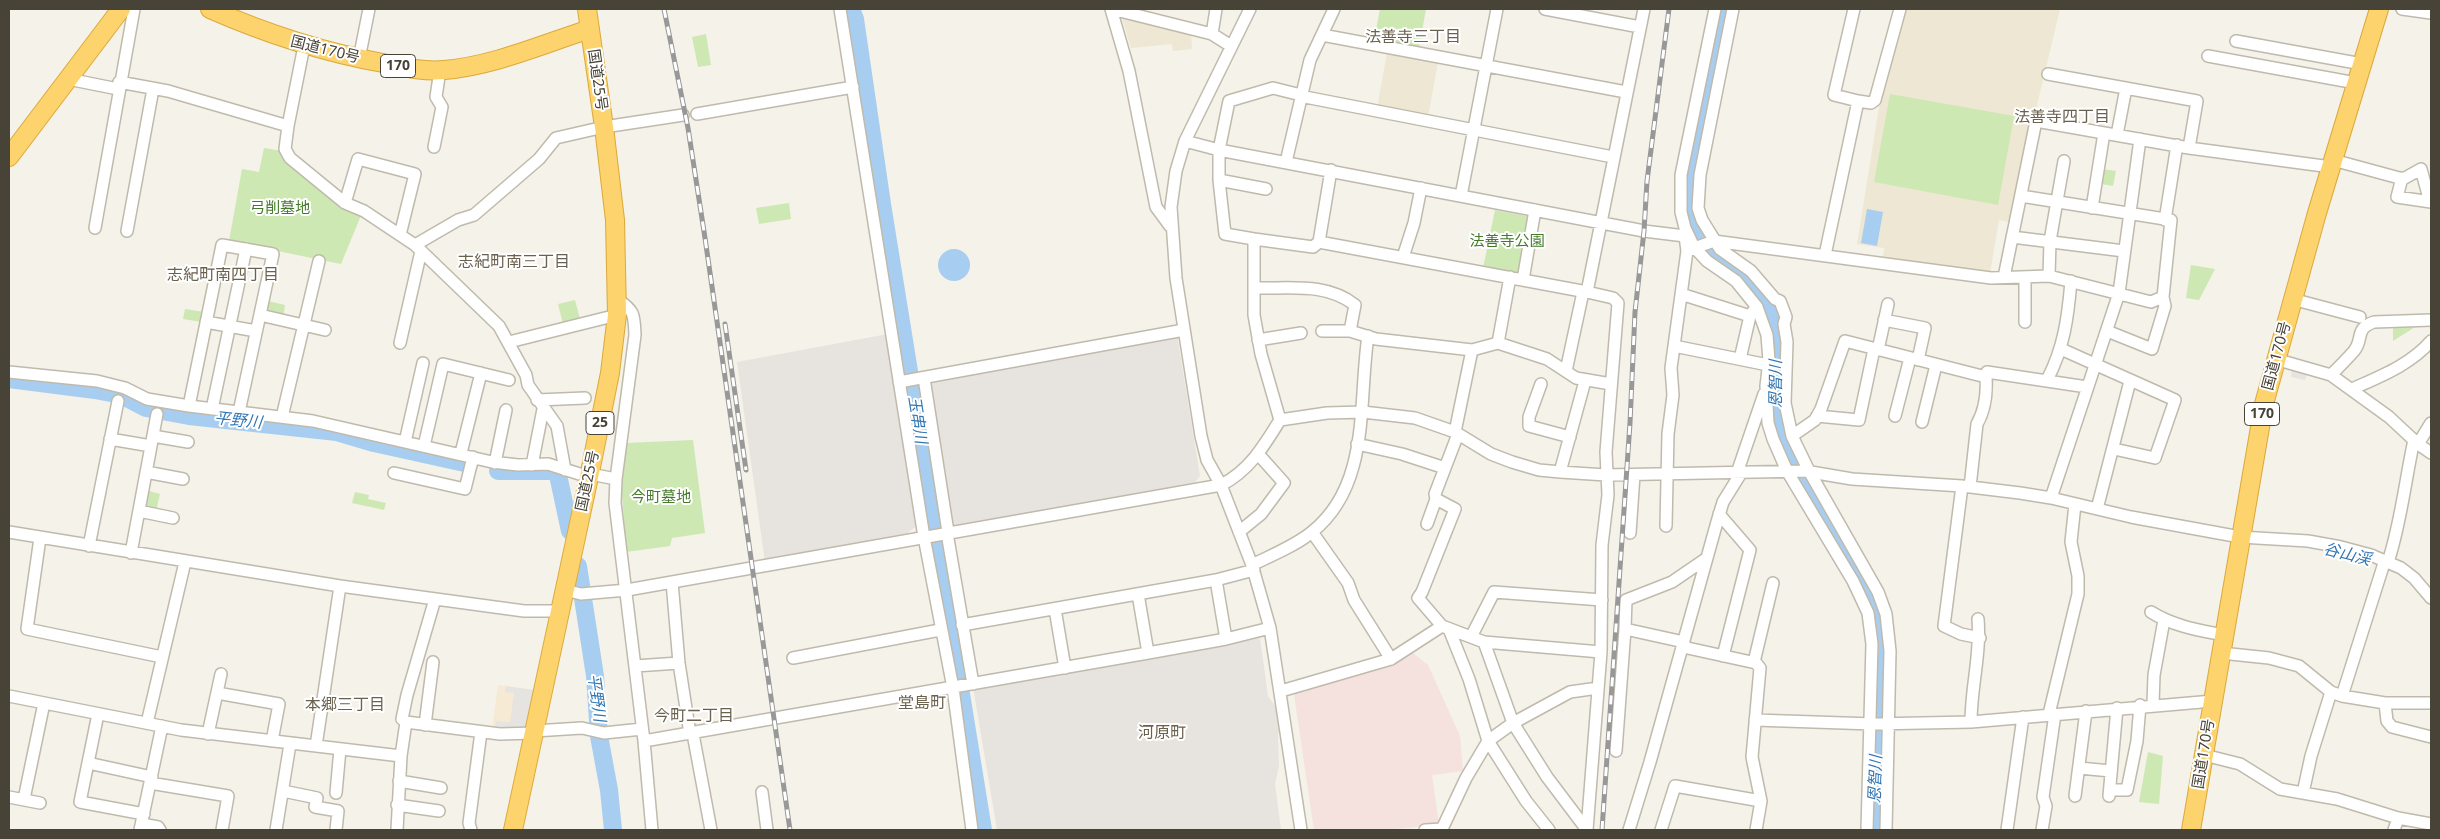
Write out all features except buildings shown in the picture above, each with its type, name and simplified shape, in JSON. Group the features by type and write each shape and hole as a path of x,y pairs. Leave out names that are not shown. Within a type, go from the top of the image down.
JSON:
{"highway":[{"path":"9,142 108,9"},
{"path":"9,157 121,9"},
{"name":"国道170号","path":"210,9 269,34 304,46 407,68 440,70 457,68 502,57 590,29"},
{"name":"国道25号","path":"513,830 561,611 577,593 590,476 610,373 617,307 615,220 587,9"},
{"name":"国道170号","path":"2191,830 2264,404 2292,299 2379,9"}],"street":[{"path":"95,228 134,9"},
{"path":"359,59 369,9"},
{"path":"840,9 928,536 940,630 962,686"},
{"path":"1112,9 1212,34 1231,46"},
{"path":"1112,9 1130,71 1156,207 1170,226"},
{"path":"1212,34 1216,9"},
{"path":"1250,9 1185,141 1176,172 1170,226 1201,436 1207,460 1220,485 1253,568 1270,628 1301,830"},
{"path":"1286,162 1310,60 1334,9"},
{"path":"1461,196 1497,9"},
{"path":"1545,9 1640,27"},
{"path":"1566,371 1585,292 1644,9"},
{"path":"1714,9 1681,175 1680,198 1685,232 1693,248 1707,261 1736,281 1767,335 1768,365 1766,386 1768,423 1789,471 1853,581 1868,613 1872,644 1867,830"},
{"path":"1733,9 1700,183 1698,208 1720,249 1751,271 1775,299 1780,301 1786,317 1784,324 1787,342 1785,403 1792,436 1807,471 1878,592 1886,614 1890,650 1886,830"},
{"path":"1854,9 1834,95 1871,103 1875,100 1900,9"},
{"path":"2402,9 2431,13"},
{"path":"1322,35 1626,92"},
{"path":"2236,41 2362,64"},
{"path":"304,46 285,148 290,158 345,203 364,211 418,248 499,326 540,404 557,426 565,470"},
{"path":"2260,65 2264,46"},
{"path":"2291,71 2295,52"},
{"path":"2208,56 2356,83"},
{"path":"2322,76 2326,58"},
{"path":"434,147 442,107 436,97 440,70"},
{"path":"2048,74 2197,101 2190,148"},
{"path":"68,79 153,89 288,126"},
{"path":"697,114 853,87"},
{"path":"1331,170 1319,242 1313,247 1225,234 1218,180 1220,150 1229,100 1273,88 1473,130 1614,157"},
{"path":"2117,135 2126,88"},
{"path":"127,232 153,89"},
{"path":"1825,255 1858,101"},
{"path":"400,343 418,248 458,220 474,215 539,159 556,138 604,127 683,115"},
{"path":"2004,277 2036,121 2190,148 2332,163 2402,178 2421,169 2431,202 2397,197 2402,178"},
{"path":"2092,208 2104,133"},
{"path":"2051,498 2119,293 2128,213 2140,139"},
{"path":"1185,141 1220,150 1600,222 1685,232"},
{"path":"2165,220 2177,145"},
{"path":"345,203 358,159 415,174 400,236"},
{"path":"2049,276 2050,241 2064,161"},
{"path":"1218,180 1266,189"},
{"path":"1403,257 1414,223 1421,188"},
{"path":"2021,196 2172,220 2163,297 2165,306 2152,349 2107,331"},
{"path":"1523,280 1535,210"},
{"path":"2012,237 2124,251"},
{"path":"1254,239 1254,315 1272,398 1280,420"},
{"path":"1693,248 1714,240 1891,266 1991,278 2049,276 2151,302 2163,297"},
{"path":"1319,242 1585,292 1614,298 1618,303 1606,475 1608,495 1602,544 1601,652 1587,830"},
{"path":"189,406 222,245 273,254 239,412"},
{"path":"1666,526 1666,474 1674,346 1681,294 1693,248"},
{"path":"212,409 246,249"},
{"path":"282,418 319,261"},
{"path":"1498,343 1510,277"},
{"path":"2025,277 2025,322"},
{"path":"2047,380 2061,349 2068,313 2071,281"},
{"path":"1254,288 1314,288 1334,292 1355,305 1350,331"},
{"path":"1681,294 1753,311"},
{"path":"2292,299 2360,317"},
{"path":"1817,416 1859,420 1888,304"},
{"path":"509,342 617,307 629,307 634,314 635,335 616,479 615,503 627,590 652,830"},
{"path":"1740,359 1753,311"},
{"path":"260,316 326,330"},
{"path":"1884,320 1925,328 1895,416"},
{"path":"2331,375 2356,348 2360,332 2367,325 2374,322 2431,320"},
{"path":"206,322 256,331"},
{"path":"902,381 1184,330"},
{"path":"1322,331 1350,331 1368,336 1472,350 1498,343 1548,359 1576,378 1611,384"},
{"path":"1258,340 1301,333"},
{"path":"962,625 1216,580 1253,568 1312,532 1334,509 1348,485 1362,412 1363,378 1368,336"},
{"path":"2352,389 2399,368 2421,352 2431,340"},
{"path":"1792,436 1817,416 1845,341 1986,377"},
{"path":"1674,346 1768,365"},
{"path":"2061,349 2175,400 2155,458 2114,448"},
{"path":"1427,524 1436,499 1436,489 1456,433 1472,350"},
{"path":"2275,359 2331,375 2390,417 2416,442 2431,453"},
{"path":"405,442 423,363"},
{"path":"424,446 443,364 509,380"},
{"path":"1922,422 1936,365"},
{"path":"9,372 97,381 125,388 147,399 313,421 461,453 495,463 548,464 590,476 616,479"},
{"path":"1980,638 1961,634 1944,626 1977,424 1981,418 1987,390 1987,372 2087,387"},
{"path":"461,453 480,373"},
{"path":"922,378 962,625 962,686 972,830"},
{"path":"1560,472 1585,381"},
{"path":"2097,509 2130,381"},
{"path":"1541,384 1529,417 1529,426 1570,437"},
{"path":"1629,830 1719,514 1723,502 1739,473 1766,386"},
{"path":"540,404 585,398"},
{"path":"89,546 118,401"},
{"path":"532,465 540,404"},
{"path":"495,463 506,410"},
{"path":"577,593 627,590 1220,485 1231,480 1259,454 1280,420 1327,412 1362,412 1415,418 1456,433 1491,454 1512,462 1560,472 1634,475 1807,471 1852,479 1966,487 2051,498 2240,537 2308,541 2341,547 2385,563 2414,578 2431,598"},
{"path":"131,553 157,414"},
{"path":"2342,696 2385,563 2397,535 2400,504 2416,442 2431,424"},
{"path":"110,439 188,442"},
{"path":"1357,444 1402,454 1445,468"},
{"path":"1239,532 1261,514 1284,483 1259,454"},
{"path":"394,473 465,488 473,457"},
{"path":"146,472 182,479"},
{"path":"1630,533 1634,475"},
{"path":"1436,499 1455,509 1418,598 1445,628 1469,679 1488,741 1526,801 1550,830"},
{"path":"2042,830 2046,806 2043,797 2052,714 2078,594 2078,576 2072,542 2075,504"},
{"path":"139,512 173,518"},
{"path":"1719,514 1750,550 1723,656"},
{"path":"9,532 340,586 524,611 561,611"},
{"path":"1312,532 1348,583 1354,600 1391,659"},
{"path":"40,538 27,629 162,657"},
{"path":"1616,751 1626,600 1672,582 1707,558"},
{"path":"147,723 185,562"},
{"path":"1216,580 1226,639"},
{"path":"672,582 679,662 711,830"},
{"path":"1754,662 1773,583"},
{"path":"316,746 340,586"},
{"path":"1472,637 1494,592 1602,600"},
{"path":"1138,594 1148,653"},
{"path":"435,599 402,719 406,722 500,734 582,728 598,732 642,729"},
{"path":"1055,609 1065,668"},
{"path":"2151,612 2164,620 2223,635"},
{"path":"1971,722 1971,700 1980,638 1978,619"},
{"path":"2153,704 2154,675 2164,620"},
{"path":"644,741 1226,639 1270,628"},
{"path":"1281,691 1391,659 1445,628 1484,642 1601,652"},
{"path":"1625,629 1723,656 1754,662 1760,668 1752,757 1762,801 1756,830"},
{"path":"792,658 940,630"},
{"path":"1484,642 1513,723 1547,777 1587,830"},
{"path":"2221,653 2269,658 2299,666 2331,692 2342,696 2385,703 2431,703"},
{"path":"425,725 433,662"},
{"path":"635,666 679,662"},
{"path":"208,734 221,674"},
{"path":"411,682 430,684"},
{"path":"1425,830 1445,828 1466,778 1488,741 1513,723 1570,692 1598,688"},
{"path":"2303,793 2311,756 2331,692"},
{"path":"217,693 279,704 272,741"},
{"path":"9,696 208,734 401,756"},
{"path":"1755,720 1871,724 1971,722 2212,700"},
{"path":"24,799 44,703"},
{"path":"2385,703 2387,721 2392,727 2431,737"},
{"path":"2117,708 2109,794 2127,790 2137,741 2140,706"},
{"path":"2075,796 2086,711"},
{"path":"98,714 80,802 158,827 160,830"},
{"path":"2007,830 2023,717"},
{"path":"397,830 401,756 406,722"},
{"path":"142,823 162,726"},
{"path":"472,830 469,823 481,732"},
{"path":"276,830 290,744"},
{"path":"336,794 340,749"},
{"path":"2204,755 2240,764 2280,789 2337,798 2398,818 2431,824"},
{"path":"88,763 151,780 228,796 222,830"},
{"path":"2079,768 2111,771"},
{"path":"399,781 441,788"},
{"path":"1661,830 1675,786 1762,801"},
{"path":"282,791 317,798 315,808 338,811 336,830"},
{"path":"762,792 767,830"},
{"path":"9,797 40,802"},
{"path":"397,805 439,811"},
{"path":"2394,830 2398,818"}],"shaded area":[{"path":"1903,9 2060,9 2009,222 1999,220 1990,273 1883,261 1884,248 1857,244 1882,89"},
{"path":"1121,15 1191,32 1192,49 1173,51 1172,44 1131,48"},
{"path":"1387,53 1438,62 1428,117 1377,108"},
{"path":"888,334 917,523 915,527 904,536 765,562 737,362"},
{"path":"1177,335 1200,476 1193,485 956,527 953,524 930,384 934,379"},
{"path":"2292,370 2307,374 2305,380 2291,377"},
{"path":"1260,638 1268,696 1277,709 1281,732 1278,733 1279,766 1275,784 1281,830 997,830 973,687"},
{"path":"1413,653 1428,665 1460,736 1463,771 1432,775 1439,825 1382,830 1314,830 1294,694 1387,666"},
{"path":"498,685 520,688 526,731 492,729"},
{"path":"506,686 535,690 526,731 495,730 496,721 510,722 514,693 505,692"}],"green space":[{"path":"1380,9 1426,9 1419,48 1374,40"},
{"path":"706,34 711,65 698,67 692,37"},
{"path":"1890,94 2014,116 1998,205 1874,182"},
{"name":"弓削墓地","path":"264,148 282,151 362,213 341,264 229,241 242,169 259,172"},
{"path":"2103,169 2116,171 2113,186 2101,184"},
{"path":"789,203 791,219 759,224 756,208"},
{"name":"法善寺公園","path":"1495,210 1531,217 1520,275 1483,268"},
{"path":"2191,265 2215,269 2199,300 2186,298"},
{"path":"575,300 580,319 563,324 558,304"},
{"path":"268,301 285,305 283,318 266,312"},
{"path":"185,309 204,312 202,322 183,319"},
{"path":"2415,327 2393,341 2393,328"},
{"name":"今町墓地","path":"693,440 705,533 672,538 670,546 626,552 621,480 626,443"},
{"path":"149,491 160,494 156,511 146,506"},
{"path":"355,492 369,495 368,499 386,503 384,510 352,503"},
{"path":"2148,752 2163,756 2159,804 2139,802"}],"water":[{"path":"1867,209 1883,212 1877,246 1861,243"},
{"path":"954,249 960,250 965,254 969,259 969,271 965,276 960,280 954,281 948,280 943,276 939,271 938,265 939,259 943,254 948,250"}],"waterway":[{"name":"玉串川","path":"851,9 855,19 882,204 983,830"},
{"name":"玉串川","path":"855,19 856,9"},
{"name":"恩智川","path":"1725,9 1691,180 1691,223 1701,239 1718,259 1740,273 1759,292 1771,314 1777,335 1775,411 1782,440 1865,589 1874,610 1880,648 1874,830"},
{"name":"平野川","path":"9,379 121,395 146,408 189,416 337,432 374,443 469,464"},
{"name":"平野川","path":"498,471 553,471 558,475 570,531"},
{"name":"平野川","path":"578,566 595,676 599,736 609,790 613,830"}],"railway":[{"path":"664,9 688,128 705,238 790,830"},
{"path":"1602,830 1630,423 1635,312 1644,231 1647,181 1669,9"},
{"path":"725,324 746,470"}],"district":[{"name":"法善寺三丁目","path":"1413,37"},
{"name":"法善寺四丁目","path":"2062,117"},
{"name":"志紀町南三丁目","path":"514,262"},
{"name":"志紀町南四丁目","path":"223,275"},
{"name":"堂島町","path":"922,703"},
{"name":"本郷三丁目","path":"345,705"},
{"name":"今町二丁目","path":"694,716"},
{"name":"河原町","path":"1162,733"}],"water label":[{"name":"谷山渓","path":"2347,555"}]}
